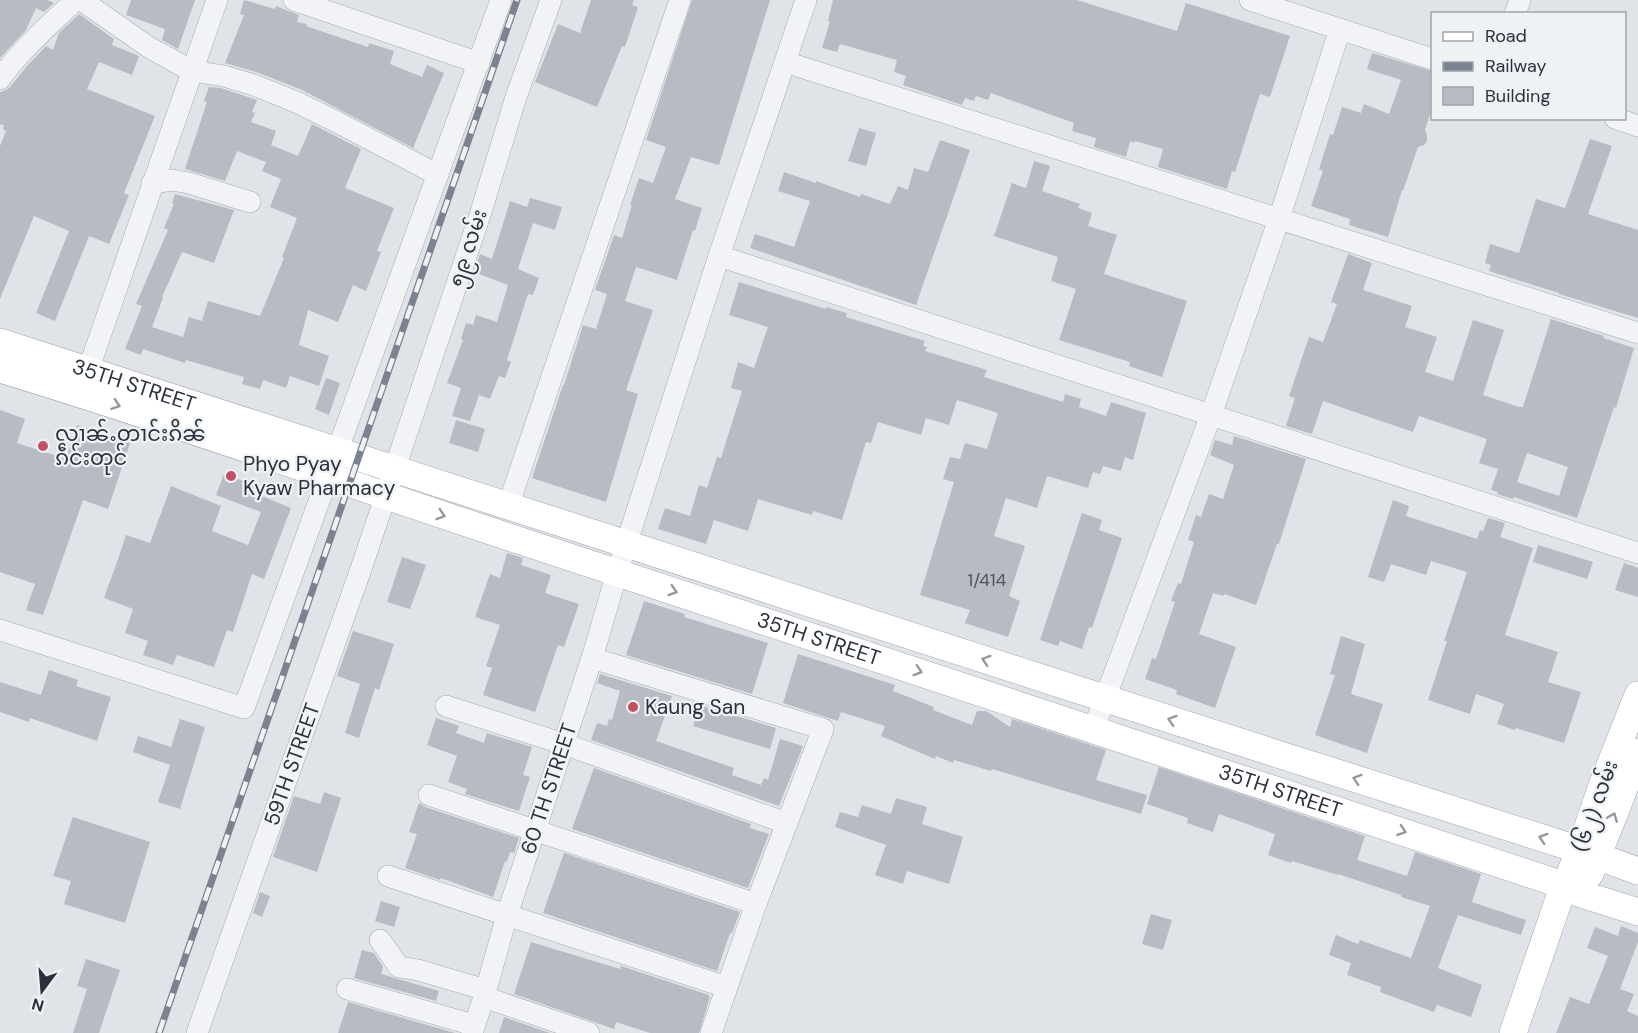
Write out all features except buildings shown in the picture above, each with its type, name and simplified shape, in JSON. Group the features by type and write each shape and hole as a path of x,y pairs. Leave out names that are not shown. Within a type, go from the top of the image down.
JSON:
{"main road":[{"name":"35TH STREET","path":"0,342 84,381 328,477 1094,728 1638,912"},
{"name":"35TH STREET","path":"0,369 84,381 338,451 1638,871"},
{"name":"(၆၂) လမ်း","path":"1588,853 1603,783 1638,695"},
{"name":"(၆၂) လမ်း","path":"1560,923 1588,853 1638,752"},
{"path":"1513,1033 1560,923"},
{"path":"1532,1033 1560,923"}],"street":[{"path":"0,79 20,53 75,0"},
{"path":"81,0 150,48 192,71 234,79 296,102 438,175"},
{"path":"84,381 217,0"},
{"path":"294,0 479,63"},
{"path":"0,630 244,708 501,0"},
{"name":"၅၉ လမ်း","path":"385,496 480,215 516,96 551,0"},
{"path":"508,506 680,0"},
{"name":"60 TH STREET","path":"473,1029 507,915 592,658 626,544 719,255 806,0"},
{"path":"1250,0 1431,59"},
{"path":"1094,728 1211,415 1340,29"},
{"path":"785,63 1638,333"},
{"path":"1621,120 1638,126"},
{"path":"152,183 172,180 189,183 250,202"},
{"path":"719,255 1638,553"},
{"name":"59TH STREET","path":"198,1033 385,496"},
{"path":"592,658 823,729 756,904 711,1033"},
{"path":"446,706 564,744 786,824"},
{"path":"429,795 756,904"},
{"path":"388,876 726,987"},
{"path":"380,940 399,967 427,973 589,1033"},
{"path":"347,989 473,1029"}],"railway":[{"path":"159,1033 517,0"}],"place":[{"name":"လၢၼ်ႉတၢင်းၵိၼ် ၵဵင်းတုင်","path":"43,446"},
{"name":"Phyo Pyay Kyaw Pharmacy","path":"231,476"},
{"name":"Kaung San","path":"633,707"}]}
